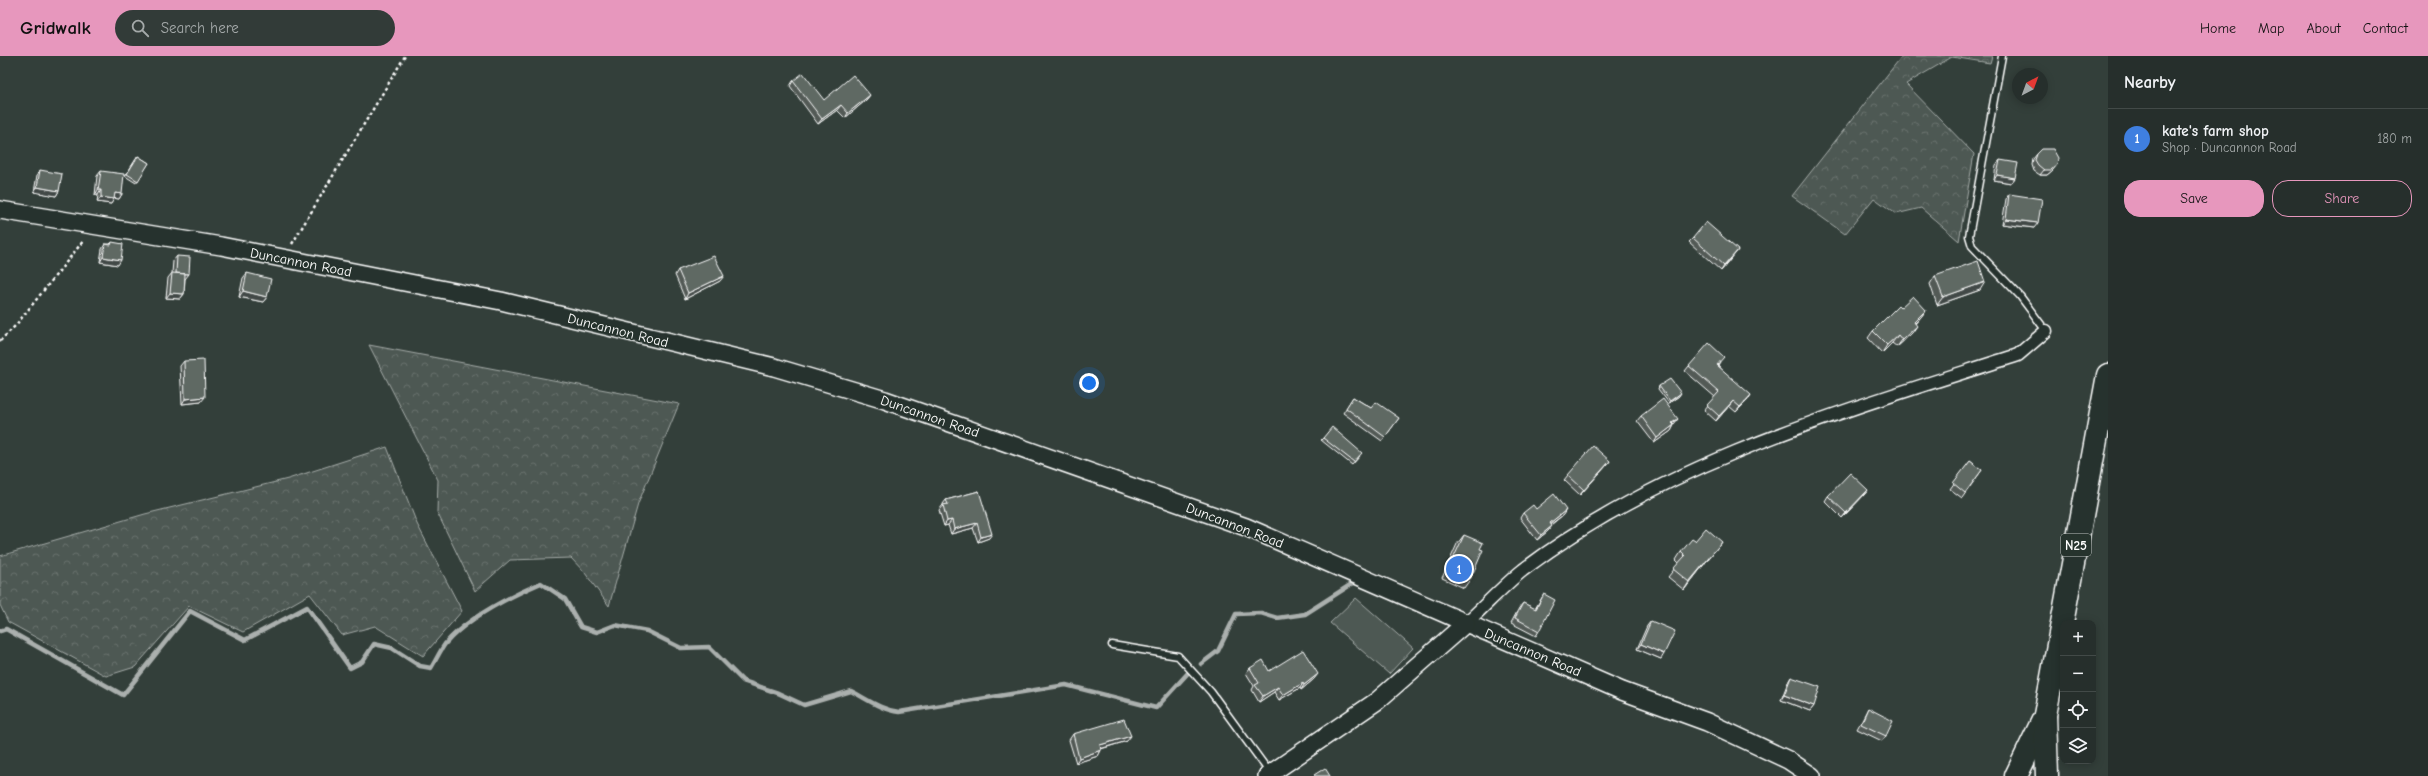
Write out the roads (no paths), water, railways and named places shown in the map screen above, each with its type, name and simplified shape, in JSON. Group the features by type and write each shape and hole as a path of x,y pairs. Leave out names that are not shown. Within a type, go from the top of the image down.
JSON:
{"highway":[{"name":"N25","path":"2047,776 2045,715 2108,375"},
{"name":"N25","path":"2016,776 2045,715"}],"main road":[{"name":"Duncannon Road","path":"0,210 96,225 284,258 516,305 774,367 885,400 1246,527 1622,691 1707,722 1788,760 1812,776"},
{"path":"1269,775 1377,701 1466,623"}],"street":[{"path":"1466,623 1523,571 1581,530 1670,481 1755,443 1900,393 2018,355 2046,331"}],"lane":[{"path":"2002,56 1968,236 1972,246 2020,296 2046,331"},
{"path":"1112,644 1178,656 1211,692 1269,775"}],"waterway":[{"path":"1201,664 1218,651 1236,614 1261,613 1277,618 1305,614 1358,580"},
{"path":"0,631 6,629 123,695 190,611 245,640 307,607 350,668 362,662 374,644 392,648 420,666 431,668 445,644 465,625 503,601 541,583 565,599 581,627 597,632 615,625 647,631 681,648 709,647 743,681 778,693 804,705 851,691 880,707 899,712 1066,685 1156,708 1187,674"}],"place":[{"name":"kate's farm shop","path":"1459,569"}]}
